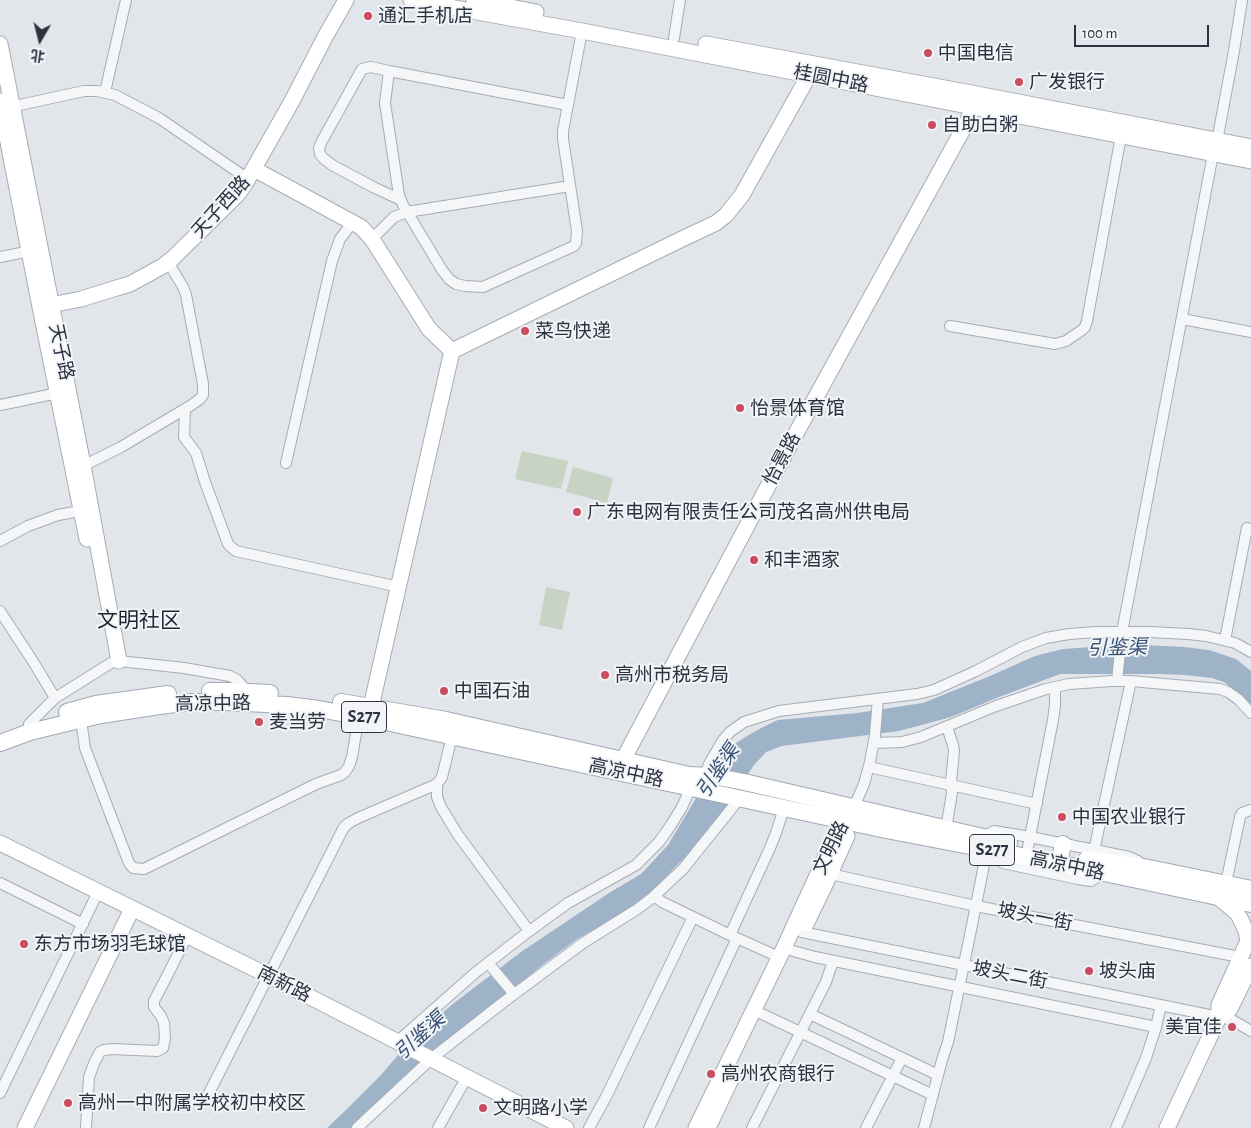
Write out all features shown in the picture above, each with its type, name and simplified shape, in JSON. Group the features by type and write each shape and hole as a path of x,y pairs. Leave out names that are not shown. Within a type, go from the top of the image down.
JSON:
{"main road":[{"name":"高凉中路","path":"0,733 96,704 187,691 246,697 323,699 452,736 701,782 739,792 759,794 849,817 986,846 1149,868 1223,891 1251,904"},
{"name":"高凉中路","path":"0,743 30,732 80,720 160,706 246,697"},
{"name":"高凉中路","path":"365,711 446,720 690,775 701,782 739,792"},
{"name":"高凉中路","path":"759,794 784,808 946,829 986,846"},
{"name":"高凉中路","path":"1033,853 1062,849 1096,861 1223,891 1251,889"}],"street":[{"path":"105,92 126,0"},
{"name":"天子西路","path":"45,306 81,299 130,284 168,262 237,195 302,84 346,0"},
{"name":"桂圆中路","path":"411,0 582,31 673,43 1215,147 1251,162"},
{"name":"桂圆中路","path":"474,0 673,43 809,75 976,101 1121,136 1215,147 1251,147"},
{"path":"673,43 680,0"},
{"path":"1117,677 1122,636 1242,0"},
{"path":"389,70 385,103 401,200 449,279 456,284 465,286 483,286 575,245 577,240 563,131 582,31"},
{"name":"天子路","path":"0,44 5,106 78,467 115,662"},
{"path":"401,200 332,164 323,158 319,151 322,142 362,69 371,67 389,70 568,105"},
{"path":"452,351 724,217 742,195 809,75"},
{"path":"5,106 84,91 97,91 116,95 159,118 251,174 353,222 361,227 372,239 429,329 452,351"},
{"name":"怡景路","path":"623,760 794,437 967,122 976,101"},
{"path":"950,326 1055,344 1066,341 1085,327 1121,136"},
{"path":"372,239 394,217 407,212 570,186"},
{"path":"286,463 332,261 340,239 353,222"},
{"path":"0,257 35,250"},
{"path":"78,467 122,447 202,397 204,388 186,295 168,262"},
{"path":"1182,319 1251,332"},
{"path":"80,720 86,748 129,863 134,868 144,869 316,784 341,775 349,766 352,758 399,587 452,351"},
{"path":"0,405 63,392"},
{"path":"185,409 184,437 196,453 230,547 236,551 399,587"},
{"path":"0,541 35,523 58,515 86,510"},
{"path":"1225,640 1247,528 1251,529"},
{"path":"0,611 4,624 34,663 55,698"},
{"path":"400,1042 438,1005 490,965 529,931 568,903 636,865 659,842 701,782 723,740 730,732 744,722 780,711 878,701 934,690 1022,647 1046,638 1069,634 1122,636 1188,634 1225,640 1251,652"},
{"path":"29,724 55,698 115,662 184,668 230,676 240,682 246,697"},
{"path":"875,739 902,742 921,737 996,706 1055,687 1117,677 1131,681 1220,689 1238,699 1251,714"},
{"path":"1096,861 1131,681"},
{"path":"924,1128 948,1042 976,906 986,846 994,831 1033,853 1037,804 1053,720 1055,687"},
{"path":"849,817 864,784 869,767 875,739 878,701"},
{"path":"946,829 952,793 954,751 947,727"},
{"path":"209,1093 344,827 358,818 437,784 442,778 452,736"},
{"path":"869,767 1037,804"},
{"path":"437,784 437,797 441,807 458,834 529,931"},
{"path":"357,1128 428,1058 512,992 583,943 636,910 654,896 683,869 739,792"},
{"path":"649,1128 734,936 770,848 784,808"},
{"path":"1167,1128 1219,1016 1218,1005 1246,961 1249,938 1240,918 1223,891 1240,817 1242,813 1251,810"},
{"name":"文明路","path":"696,1128 786,954 802,932 843,846 849,817"},
{"name":"文明路","path":"708,1128 762,1014 833,844 849,817"},
{"name":"南新路","path":"0,843 269,976 566,1128"},
{"name":"坡头一街","path":"830,874 1246,961"},
{"path":"0,883 83,924"},
{"path":"0,1093 98,892"},
{"path":"654,896 662,902 734,936 786,954 834,961 1156,1027"},
{"path":"25,1128 132,909"},
{"path":"589,1128 693,917"},
{"name":"坡头二街","path":"802,932 1219,1016 1232,1020 1251,1031"},
{"path":"86,1128 90,1077 100,1052 113,1049 157,1051 163,1048 165,1039 164,1023 154,1007 154,1001 187,936"},
{"path":"752,1128 826,982 834,961"},
{"path":"490,965 512,992"},
{"path":"1116,1128 1140,1072 1162,1005"},
{"path":"762,1014 933,1095"},
{"path":"810,1014 938,1075"},
{"path":"866,1128 902,1058"},
{"path":"438,1128 466,1077"}],"green space":[{"path":"522,451 568,461 561,489 515,479"},
{"path":"573,467 613,478 607,503 566,492"},
{"path":"546,587 570,592 562,630 539,625"}],"water":[{"name":"引鉴渠","path":"1144,645 1209,650 1236,659 1251,671 1251,709 1224,682 1212,678 1160,674 1060,674 951,717 899,731 782,746 766,752 754,765 717,820 692,850 641,902 577,939 541,966 413,1070 352,1128 327,1128 381,1075 411,1040 454,1003 521,952 609,893 641,874 668,845 724,751 747,736 778,720 857,713 923,703 1035,656 1063,649"}],"place":[{"name":"通汇手机店","path":"368,16"},
{"name":"中国电信","path":"928,53"},
{"name":"广发银行","path":"1019,82"},
{"name":"自助白粥","path":"932,125"},
{"name":"菜鸟快递","path":"525,331"},
{"name":"怡景体育馆","path":"740,408"},
{"name":"广东电网有限责任公司茂名高州供电局","path":"577,512"},
{"name":"和丰酒家","path":"754,560"},
{"name":"高州市税务局","path":"605,675"},
{"name":"中国石油","path":"444,691"},
{"name":"麦当劳","path":"259,722"},
{"name":"中国农业银行","path":"1062,817"},
{"name":"东方市场羽毛球馆","path":"24,944"},
{"name":"坡头庙","path":"1089,971"},
{"name":"美宜佳","path":"1232,1027"},
{"name":"高州农商银行","path":"711,1074"},
{"name":"高州一中附属学校初中校区","path":"68,1103"},
{"name":"文明路小学","path":"483,1108"}],"district":[{"name":"文明社区","path":"139,621"}]}
